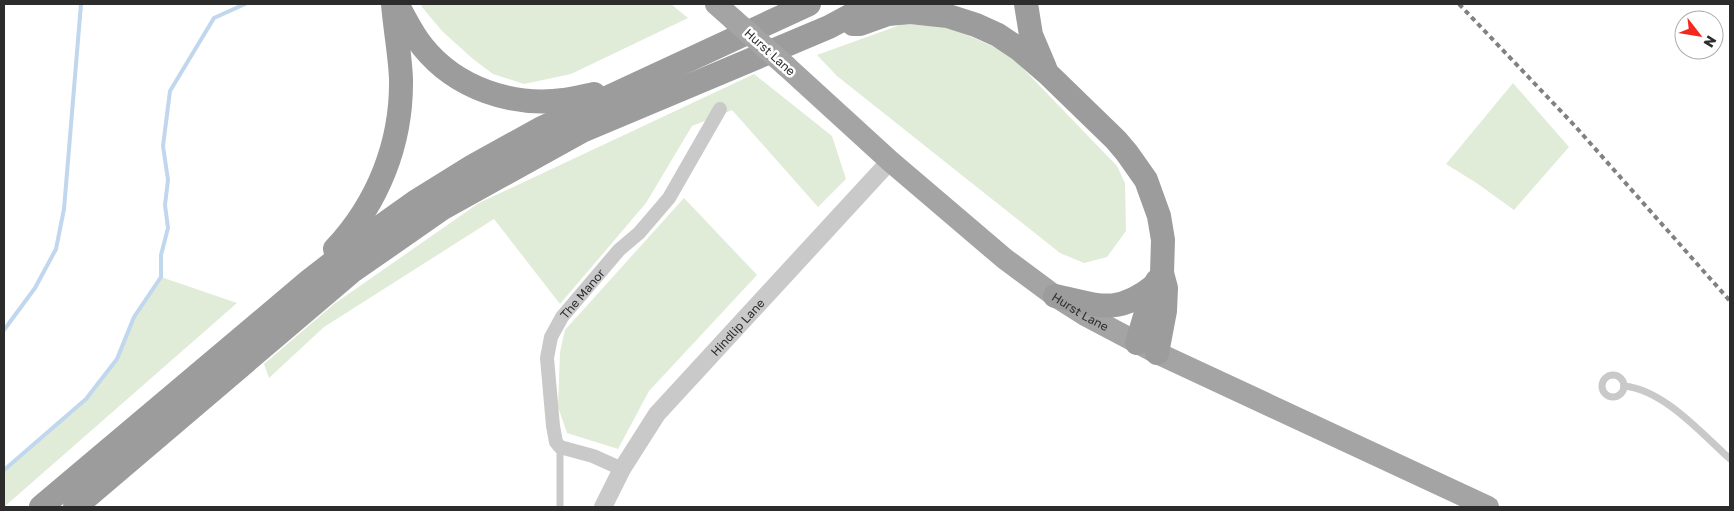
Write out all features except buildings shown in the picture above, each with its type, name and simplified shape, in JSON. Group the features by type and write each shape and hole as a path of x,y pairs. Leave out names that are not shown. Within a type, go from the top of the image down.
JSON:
{"highway":[{"path":"309,281 347,236 360,217 388,164 396,135 400,88 393,4"},
{"path":"397,4 422,46 438,63 458,78 479,89 501,96 544,101 564,100 620,91"},
{"path":"41,507 309,281 363,239 431,191 540,129 810,4"},
{"path":"75,507 351,272 443,208 582,131 828,27 872,4"},
{"path":"1026,4 1031,35 1048,74"},
{"path":"828,27 860,24 888,14 902,13 948,16 976,25 998,35 1019,49 1048,74 1116,140 1146,180 1159,216 1162,240 1158,280 1147,348"},
{"path":"1055,296 1102,306 1113,306 1135,299 1158,280"}],"main road":[{"name":"Hurst Lane","path":"716,4 890,161 1005,259 1055,296 1085,315 1147,348 1488,507"}],"street":[{"name":"The Manor","path":"560,447 556,442 553,426 547,358 551,337 562,317 619,250 639,233 669,198 720,109"},
{"name":"Hindlip Lane","path":"603,507 622,469 657,414 890,161"},
{"path":"560,447 593,456 622,469"}],"lane":[{"path":"1624,386 1637,387 1673,408 1730,459"},
{"path":"560,447 560,507"}],"green space":[{"path":"421,4 671,4 688,18 571,74 524,84 493,74 473,59 442,31"},
{"path":"903,24 950,27 1009,54 1117,166 1125,183 1126,231 1107,257 1084,263 1060,253 837,76 817,55"},
{"path":"754,74 832,136 846,179 818,207 732,110 692,126 646,203 560,304 494,219 324,327 269,378 264,364 334,304 479,203"},
{"path":"1513,83 1569,147 1514,210 1446,164"},
{"path":"684,198 757,275 649,391 618,449 567,433 558,407 560,352 565,330"},
{"path":"161,277 237,303 4,507 4,470 86,399 117,359 134,317"}],"waterway":[{"path":"4,330 35,288 56,249 64,209 81,4"},
{"path":"4,470 86,399 117,359 134,317 161,277 161,255 168,228 165,205 168,180 163,146 170,91 214,18 245,4"}],"railway":[{"path":"1459,4 1575,126 1730,301"}]}
